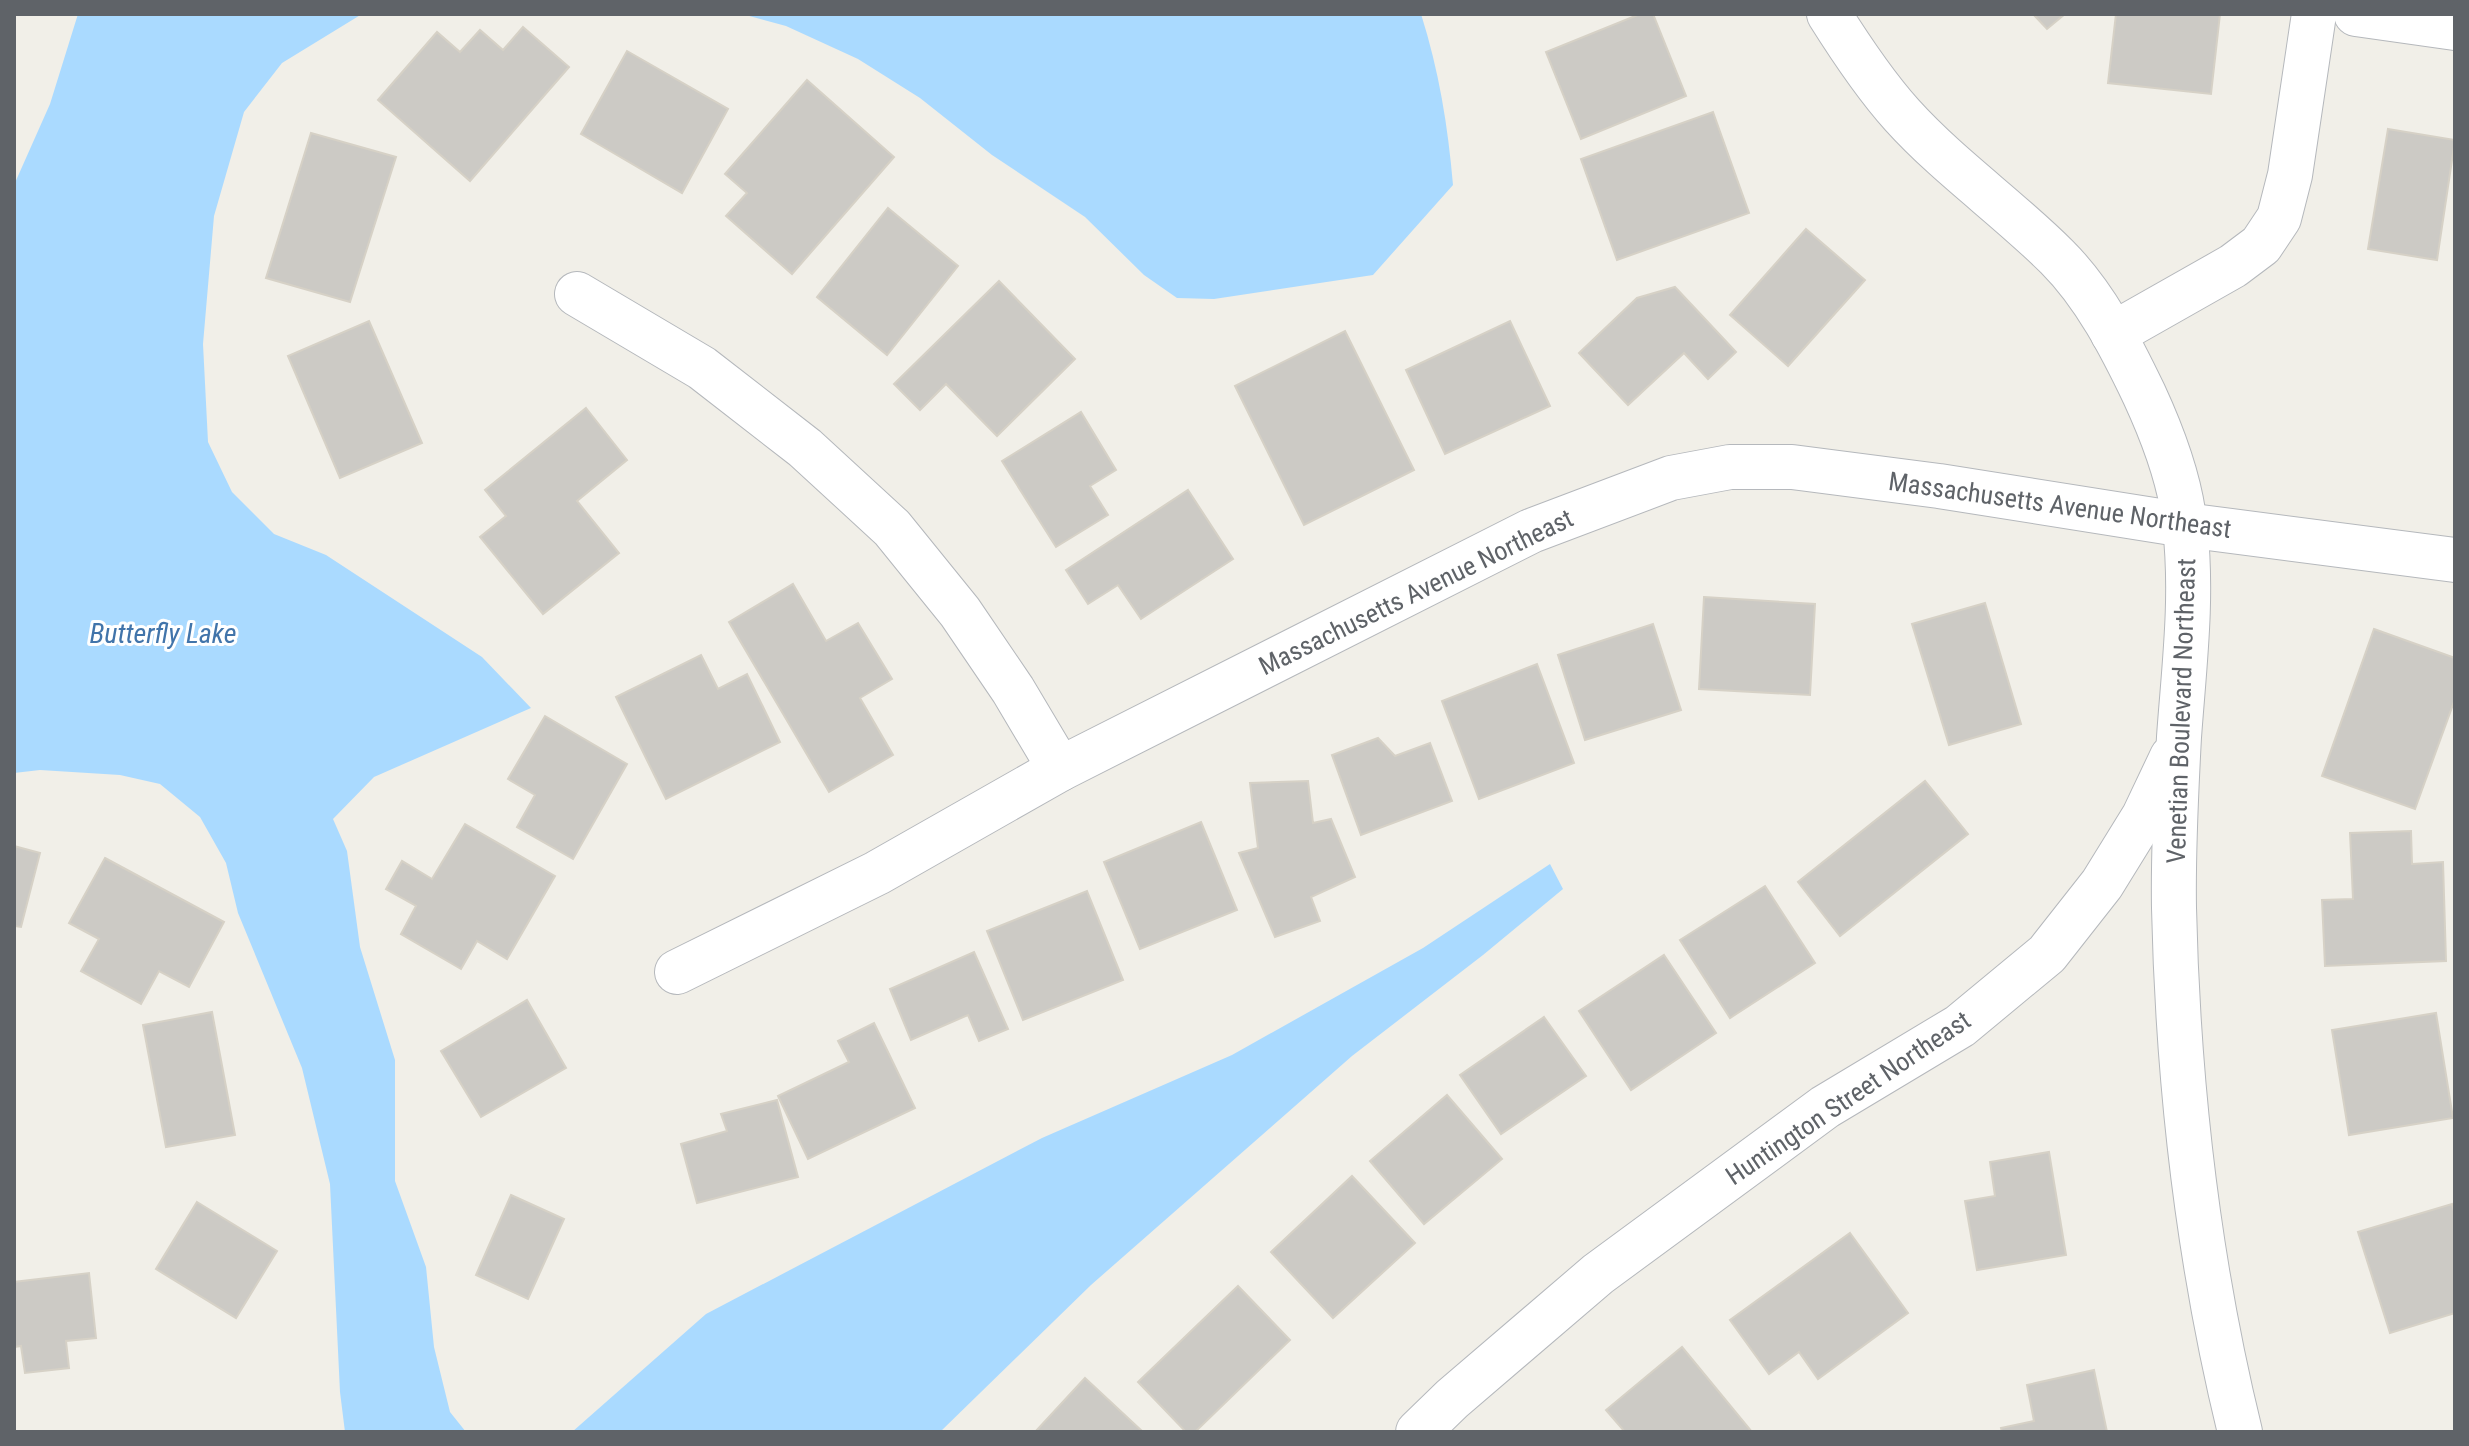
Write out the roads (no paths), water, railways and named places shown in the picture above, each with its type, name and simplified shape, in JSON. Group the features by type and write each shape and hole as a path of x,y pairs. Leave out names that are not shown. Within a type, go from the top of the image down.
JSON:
{"street":[{"name":"Venetian Boulevard Northeast","path":"1829,14 1859,61 1902,115 2059,259 2085,290 2113,334 2145,396 2169,456 2185,525 2189,611 2179,741 2174,907 2183,1083 2198,1221 2240,1432"},
{"path":"2113,334 2233,266 2261,245 2279,218 2290,175 2314,14"},
{"path":"2356,14 2455,28"},
{"path":"577,294 702,368 805,448 892,528 960,612 1013,690 1060,769"},
{"name":"Massachusetts Avenue Northeast","path":"677,972 877,873 1060,769 1531,531 1671,478 1730,467 1792,467 1939,486 2185,525 2455,560"},
{"name":"Huntington Street Northeast","path":"1418,1432 1598,1274 1825,1107 1960,1026 2047,954 2111,871 2144,816 2179,741"}],"water":[{"name":"Butterfly Lake","path":"78,14 362,14 282,63 244,112 214,216 203,344 208,442 232,492 274,534 326,555 482,657 531,708 374,777 333,819 347,851 360,947 395,1060 395,1181 426,1267 434,1347 450,1412 466,1432 345,1432 340,1392 330,1184 302,1068 238,913 226,863 200,817 160,784 120,775 40,770 14,773 14,185 50,104"},
{"path":"742,14 1421,14 1442,99 1453,185 1373,275 1214,299 1177,298 1144,275 1085,217 992,155 920,98 858,59 786,26"},
{"path":"1550,864 1563,889 1352,1056 1091,1285 940,1432 572,1432 706,1314 1042,1138 1232,1055 1423,948"}]}
